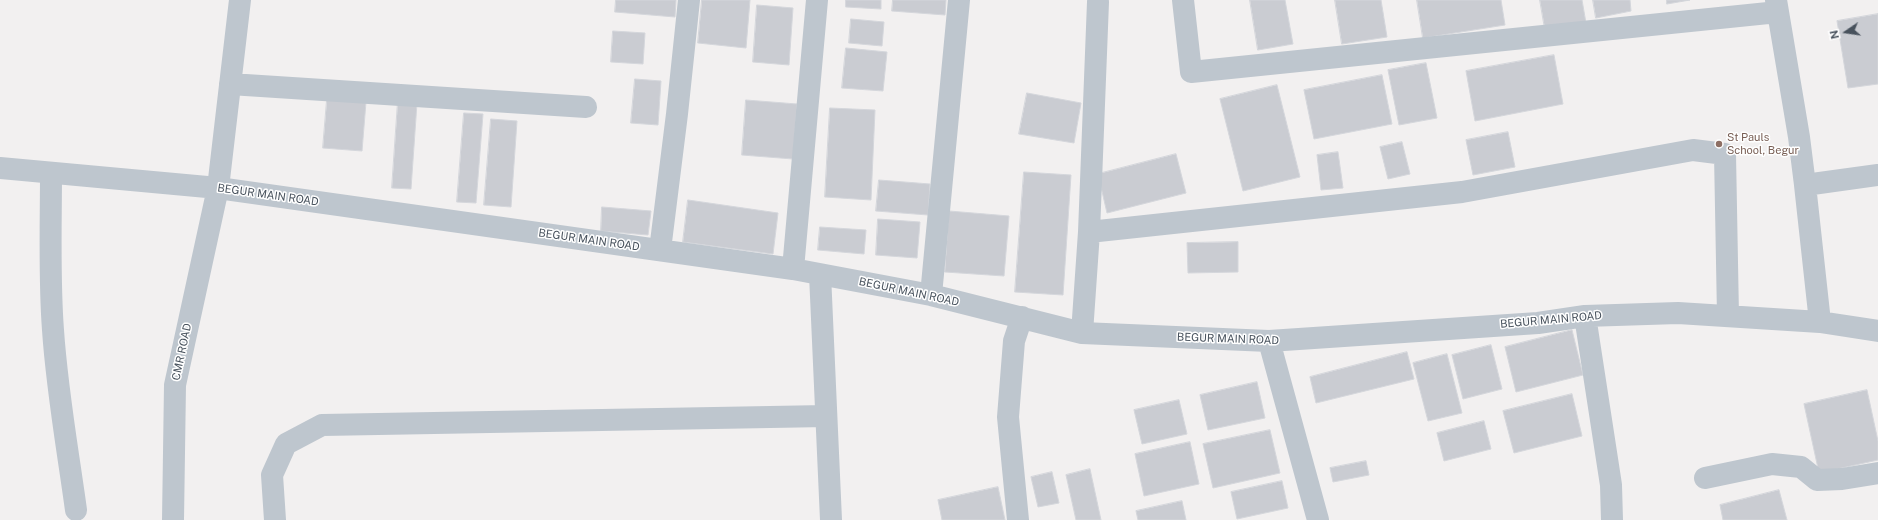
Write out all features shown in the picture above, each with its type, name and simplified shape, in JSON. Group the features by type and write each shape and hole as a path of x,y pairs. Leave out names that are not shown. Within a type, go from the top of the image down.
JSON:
{"street":[{"name":"CMR ROAD","path":"173,520 175,385 218,188 240,0"},
{"path":"660,250 678,107 689,0"},
{"path":"793,269 817,0"},
{"path":"931,295 959,0"},
{"path":"1183,0 1191,72 1777,6 1799,137 1820,322"},
{"path":"1082,333 1089,232 1098,2"},
{"path":"230,84 586,107"},
{"path":"1089,232 1462,192 1693,150 1725,154 1728,316"},
{"name":"BEGUR MAIN ROAD","path":"0,168 218,188 793,269 931,295 1082,333 1269,342 1538,323 1585,316 1678,313 1820,322 1878,331"},
{"path":"51,172 51,284 53,330 57,378 76,510"},
{"path":"1805,185 1878,175"},
{"path":"820,274 831,520"},
{"path":"1585,316 1611,485 1612,520"},
{"path":"1018,520 1008,417 1014,341 1022,318"},
{"path":"1269,342 1318,520"},
{"path":"275,520 272,475 286,444 322,425 826,416"},
{"path":"1705,478 1772,464 1801,467 1817,480 1842,480 1878,473"}],"building":[{"path":"616,0 676,0 675,17 615,12"},
{"path":"702,0 750,0 746,48 698,43"},
{"path":"846,0 881,0 881,9 846,7"},
{"path":"893,0 946,0 945,15 892,11"},
{"path":"1250,0 1285,0 1293,44 1258,50"},
{"path":"1335,0 1381,0 1387,37 1342,44"},
{"path":"1417,0 1501,0 1505,25 1423,38"},
{"path":"1540,0 1582,0 1586,23 1545,29"},
{"path":"1593,0 1630,0 1631,11 1596,18"},
{"path":"1667,0 1690,0 1667,4"},
{"path":"757,5 793,8 789,65 753,62"},
{"path":"1878,14 1878,84 1848,88 1837,21"},
{"path":"851,19 884,22 882,46 849,43"},
{"path":"613,31 645,33 643,64 611,62"},
{"path":"846,48 887,52 883,91 842,88"},
{"path":"1554,55 1563,104 1475,121 1466,71"},
{"path":"1426,63 1437,118 1399,125 1388,70"},
{"path":"1382,75 1392,124 1314,139 1304,90"},
{"path":"635,79 661,81 658,125 631,123"},
{"path":"1277,85 1300,177 1243,191 1220,99"},
{"path":"1027,93 1081,103 1074,143 1019,134"},
{"path":"327,100 366,102 362,151 323,148"},
{"path":"746,100 797,104 793,159 742,155"},
{"path":"398,101 417,103 411,189 392,188"},
{"path":"830,108 875,110 871,200 825,197"},
{"path":"464,113 483,114 476,203 457,202"},
{"path":"491,119 517,121 511,207 484,205"},
{"path":"1508,132 1515,167 1473,175 1466,140"},
{"path":"1402,142 1410,174 1388,179 1380,147"},
{"path":"1338,152 1343,188 1321,190 1317,155"},
{"path":"1176,154 1186,193 1107,213 1098,174"},
{"path":"1024,172 1071,175 1063,295 1015,292"},
{"path":"879,180 930,184 928,215 876,211"},
{"path":"688,200 778,213 773,254 683,242"},
{"path":"602,207 651,211 648,235 601,231"},
{"path":"949,211 1009,216 1004,276 945,272"},
{"path":"878,219 920,222 917,258 876,255"},
{"path":"820,227 866,230 864,254 818,250"},
{"path":"1238,242 1238,272 1188,273 1187,243"},
{"path":"1572,330 1583,375 1516,392 1505,347"},
{"path":"1491,345 1502,389 1463,399 1452,355"},
{"path":"1407,352 1414,379 1316,403 1310,377"},
{"path":"1447,354 1462,413 1428,421 1413,363"},
{"path":"1257,382 1265,418 1208,430 1200,395"},
{"path":"1867,390 1878,441 1878,460 1819,473 1804,404"},
{"path":"1572,394 1582,436 1514,453 1503,411"},
{"path":"1179,400 1187,434 1142,444 1134,410"},
{"path":"1484,421 1491,449 1444,461 1437,433"},
{"path":"1270,430 1280,473 1213,488 1203,444"},
{"path":"1190,442 1199,484 1144,496 1135,454"},
{"path":"1366,461 1369,475 1333,482 1330,468"},
{"path":"1090,469 1101,520 1076,520 1066,475"},
{"path":"1052,472 1059,503 1038,507 1031,477"},
{"path":"1282,481 1288,508 1237,519 1231,492"},
{"path":"998,487 1005,520 942,520 938,500"},
{"path":"1779,490 1787,520 1723,520 1720,505"},
{"path":"1182,501 1186,520 1138,520 1136,511"}],"place":[{"name":"St Pauls School, Begur","path":"1719,144"}]}
